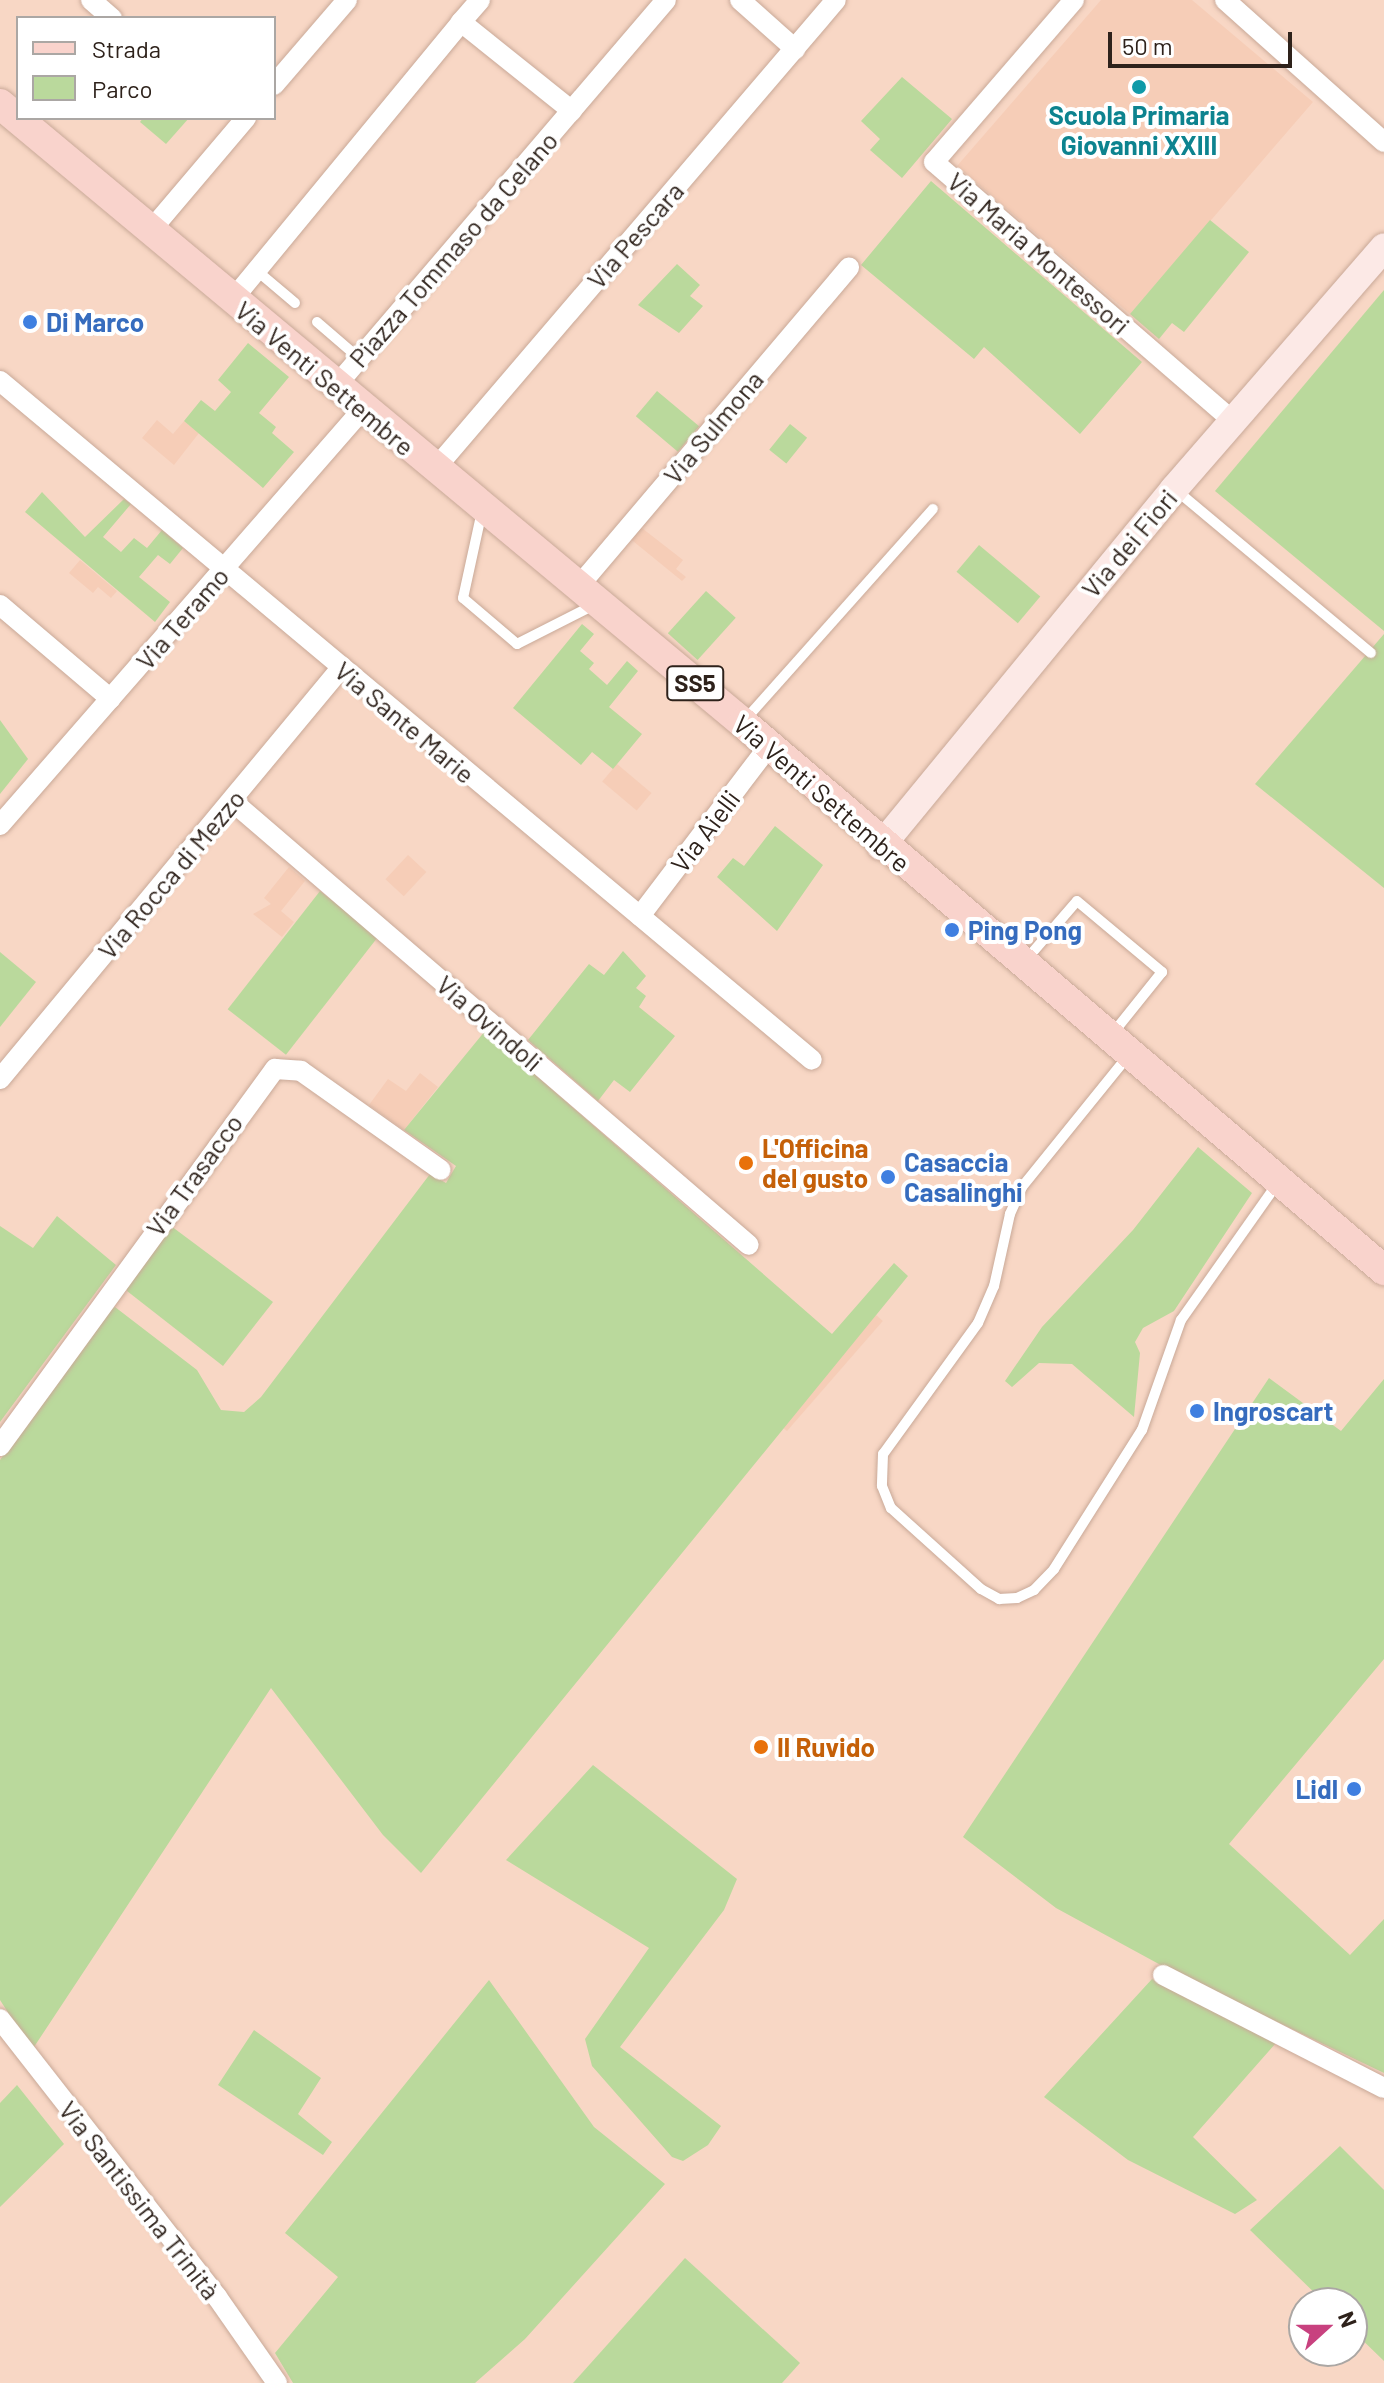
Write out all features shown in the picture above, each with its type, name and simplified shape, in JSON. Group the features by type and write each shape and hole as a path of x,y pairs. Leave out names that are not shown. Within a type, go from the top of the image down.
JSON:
{"main road":[{"name":"Via Venti Settembre","path":"0,104 16,117"},
{"name":"Via Venti Settembre","path":"19,120 434,470 743,723 881,846 1384,1270"},
{"name":"Via dei Fiori","path":"881,846 1174,489 1384,247"}],"street":[{"path":"91,0 110,16"},
{"path":"276,83 347,0"},
{"path":"233,299 480,0"},
{"name":"Piazza Tommaso da Celano","path":"335,387 666,0"},
{"path":"740,0 795,49"},
{"name":"Via Pescara","path":"434,470 836,0"},
{"name":"Via Maria Montessori","path":"1074,0 934,162 1232,420"},
{"path":"1225,0 1384,142"},
{"name":"Piazza Tommaso da Celano","path":"461,22 572,111"},
{"path":"151,230 237,121"},
{"name":"Via Sulmona","path":"588,595 849,267"},
{"name":"Via Sante Marie","path":"0,381 223,571 812,1060"},
{"name":"Via Teramo","path":"0,825 362,410"},
{"path":"0,605 111,699"},
{"name":"Via Rocca di Mezzo","path":"0,1079 341,668"},
{"name":"Via Aielli","path":"640,916 769,746"},
{"name":"Via Ovindoli","path":"232,801 749,1245"},
{"name":"Via Trasacco","path":"0,1446 275,1069 301,1071 441,1170"},
{"path":"1163,1975 1384,2088"},
{"name":"Via Santissima Trinità","path":"0,2019 217,2297 277,2383"}],"lane":[{"path":"256,270 295,303"},
{"path":"317,322 360,359"},
{"path":"1174,489 1371,653"},
{"path":"482,509 463,598 517,644 588,595"},
{"path":"743,723 933,509"},
{"path":"1022,965 1077,901 1162,972 1118,1048 1022,1187 1010,1214 994,1286 978,1323 883,1454 882,1486 891,1508 981,1589 999,1599 1017,1598 1034,1590 1054,1569 1142,1430 1181,1320 1279,1183"}],"shaded area":[{"path":"1101,0 1192,0 1313,102 1130,314 957,166"},
{"path":"157,420 173,434 184,421 199,433 174,465 142,438"},
{"path":"638,525 683,560 676,569 686,577 682,581 628,537"},
{"path":"80,560 117,591 111,598 98,587 93,593 69,573"},
{"path":"617,764 651,793 637,811 602,782"},
{"path":"408,855 426,872 404,896 385,879"},
{"path":"289,867 305,881 281,911 294,922 282,937 253,914 271,904 264,898"},
{"path":"420,1073 438,1087 404,1130 369,1105 388,1079 406,1091"},
{"path":"876,1315 883,1321 787,1431 780,1425"}],"green space":[{"path":"902,77 952,119 902,178 870,150 880,139 861,121"},
{"path":"142,120 187,120 166,144 140,122"},
{"path":"931,181 1142,362 1080,434 984,347 974,359 861,265"},
{"path":"1210,220 1249,252 1184,332 1172,323 1159,339 1130,314"},
{"path":"677,264 700,285 690,296 703,306 679,333 638,305"},
{"path":"1384,290 1384,631 1215,491"},
{"path":"248,343 289,377 259,413 276,427 272,433 294,452 263,488 184,421 201,400 215,411 231,392 218,380"},
{"path":"657,391 699,426 678,452 636,416"},
{"path":"790,424 807,438 786,463 769,450"},
{"path":"42,492 85,537 124,499 131,504 103,537 121,552 134,538 147,548 162,530 183,548 170,564 158,555 139,577 170,602 155,622 25,512"},
{"path":"979,545 1040,596 1018,623 957,572"},
{"path":"706,591 736,618 698,660 668,633"},
{"path":"582,624 594,634 580,651 594,663 589,669 607,685 627,661 638,671 609,707 642,734 613,769 592,752 581,765 513,708"},
{"path":"1384,634 1384,888 1255,784"},
{"path":"0,720 28,759 0,794"},
{"path":"775,826 823,865 777,931 717,877 733,858 744,866"},
{"path":"320,891 378,937 286,1055 228,1009"},
{"path":"623,951 646,976 636,988 646,996 639,1007 675,1036 630,1092 614,1080 598,1101 528,1040 589,964 604,975"},
{"path":"0,952 36,982 0,1027"},
{"path":"485,1031 832,1334 894,1263 908,1276 421,1873 383,1835 271,1688 32,2050 0,2000 0,1460 107,1310 115,1307 197,1370 221,1410 244,1412 261,1397 430,1174 446,1183 456,1166 404,1130"},
{"path":"1198,1147 1252,1193 1174,1311 1143,1328 1135,1342 1140,1353 1134,1417 1072,1364 1039,1363 1012,1387 1005,1381 1042,1327 1133,1230"},
{"path":"57,1216 116,1265 0,1422 0,1226 33,1248"},
{"path":"171,1226 273,1302 223,1366 127,1291 127,1282"},
{"path":"1269,1378 1341,1431 1384,1379 1384,1659 1229,1844 1350,1955 1384,1919 1384,2073 1179,1975 1056,1908 963,1837"},
{"path":"593,1765 737,1879 724,1910 620,2047 721,2126 708,2145 683,2161 672,2157 592,2066 585,2039 649,1948 506,1860"},
{"path":"1152,1979 1276,2043 1193,2137 1257,2200 1235,2214 1128,2160 1044,2097"},
{"path":"489,1980 594,2127 665,2184 525,2339 475,2383 293,2383 275,2353 338,2277 285,2233"},
{"path":"254,2030 321,2078 298,2114 332,2142 323,2155 218,2085"},
{"path":"17,2085 64,2144 0,2207 0,2103"},
{"path":"1340,2146 1384,2190 1384,2361 1368,2346 1368,2287 1309,2287 1250,2230"},
{"path":"685,2258 800,2363 782,2383 573,2383"}],"place":[{"name":"Scuola Primaria Giovanni XXIII","path":"1139,87"},
{"name":"Di Marco","path":"30,322"},
{"name":"Ping Pong","path":"952,930"},
{"name":"L'Officina del gusto","path":"746,1163"},
{"name":"Casaccia Casalinghi","path":"888,1177"},
{"name":"Ingroscart","path":"1197,1411"},
{"name":"Il Ruvido","path":"761,1747"},
{"name":"Lidl","path":"1354,1789"}]}
